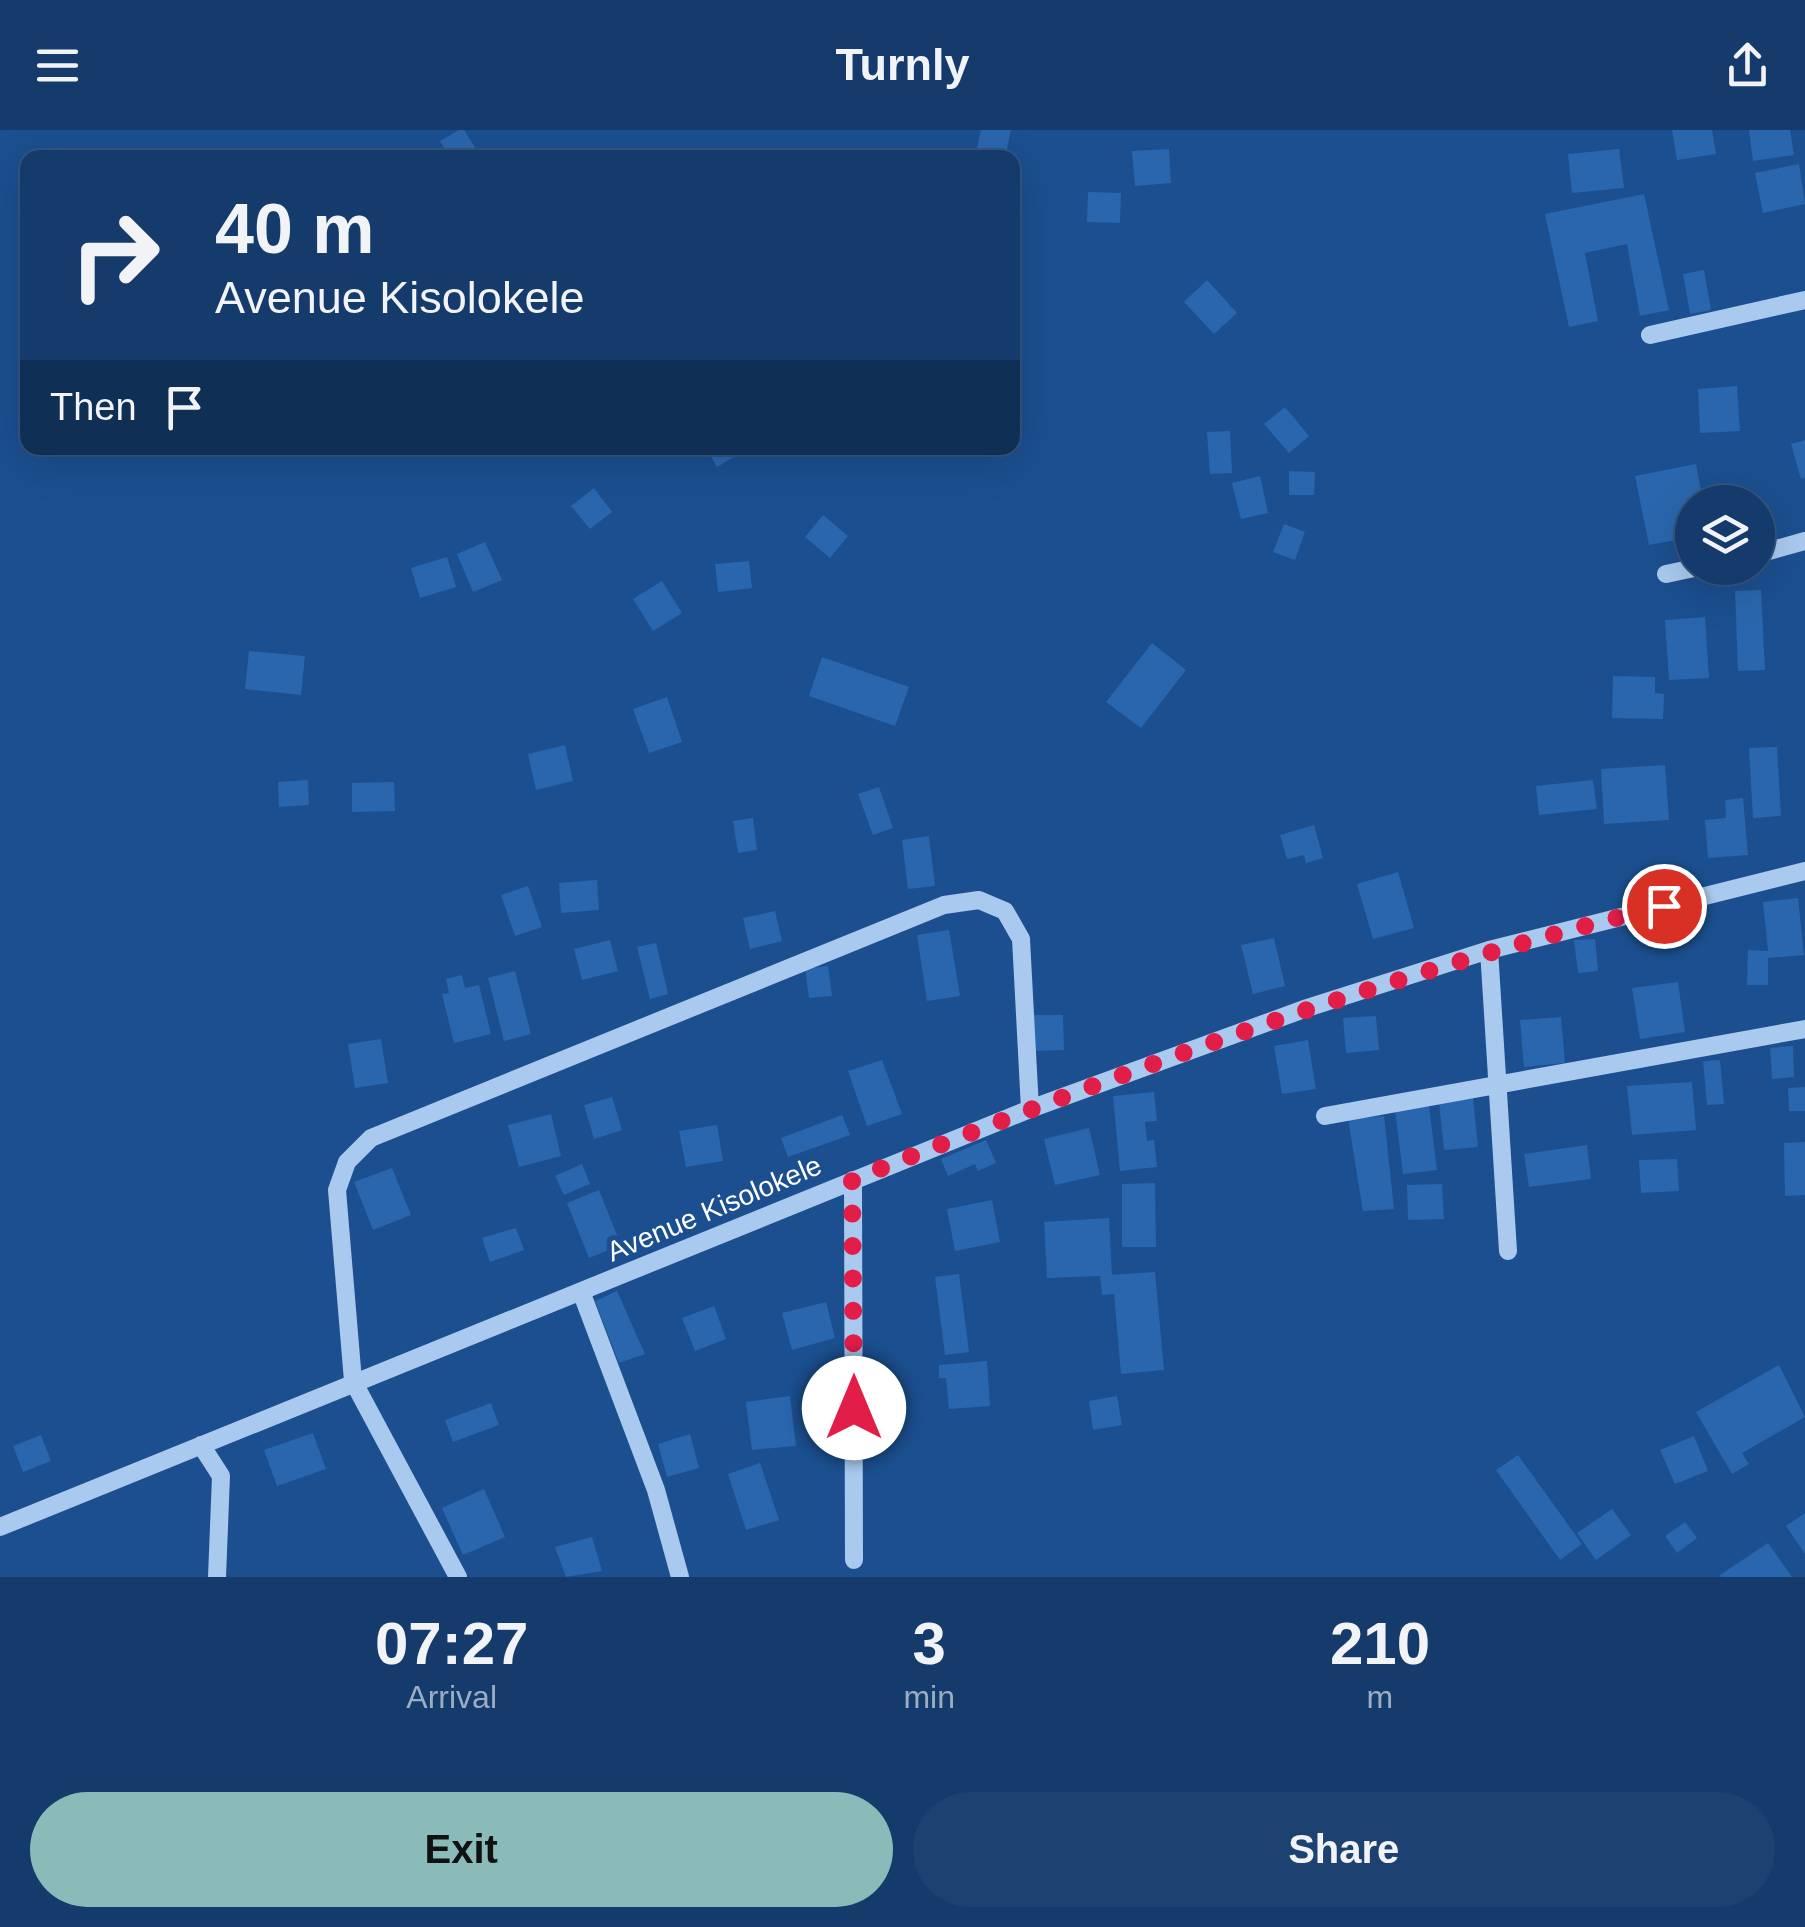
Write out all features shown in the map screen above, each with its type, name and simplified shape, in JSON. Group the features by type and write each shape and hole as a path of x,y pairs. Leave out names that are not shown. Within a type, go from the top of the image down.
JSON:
{"street":[{"path":"1650,335 1805,300"},
{"path":"1775,550 1805,542"},
{"path":"1666,574 1675,572"},
{"name":"Avenue Kisolokele","path":"0,1527 1030,1109 1306,1008 1489,950 1805,872"},
{"path":"458,1577 354,1381 337,1190 347,1162 371,1138 944,905 978,900 1005,910 1021,939 1030,1109"},
{"path":"1489,950 1508,1251"},
{"path":"1325,1116 1805,1029"},
{"path":"852,1180 854,1560"},
{"path":"582,1294 656,1490 680,1577"},
{"path":"201,1445 222,1476 217,1577"}],"building":[{"path":"464,130 476,149 445,150 440,141"},
{"path":"981,130 1011,130 1007,150 976,150"},
{"path":"1672,130 1712,130 1716,154 1677,160"},
{"path":"1749,130 1790,130 1794,155 1753,161"},
{"path":"1169,149 1171,183 1135,186 1132,151"},
{"path":"1619,149 1624,188 1572,193 1568,154"},
{"path":"1799,164 1805,204 1763,213 1755,173"},
{"path":"1088,192 1121,193 1120,223 1087,222"},
{"path":"1644,194 1669,310 1640,316 1627,244 1585,253 1598,321 1569,327 1545,214"},
{"path":"1704,270 1711,310 1690,314 1683,274"},
{"path":"1207,280 1237,313 1214,334 1184,302"},
{"path":"1737,386 1740,431 1700,433 1698,389"},
{"path":"1285,407 1309,436 1289,453 1264,424"},
{"path":"1230,431 1232,473 1210,474 1207,432"},
{"path":"1805,440 1805,478 1801,479 1791,444"},
{"path":"710,455 733,455 734,457 717,467"},
{"path":"1696,464 1700,485 1675,485 1675,540 1649,545 1635,476"},
{"path":"1289,471 1315,472 1314,495 1289,495"},
{"path":"1260,476 1268,513 1241,519 1232,483"},
{"path":"594,488 612,512 590,529 571,506"},
{"path":"823,515 848,536 830,558 805,537"},
{"path":"1284,524 1305,532 1295,560 1273,552"},
{"path":"485,542 502,580 473,592 457,554"},
{"path":"447,557 456,587 420,598 411,568"},
{"path":"749,561 752,588 718,592 715,564"},
{"path":"662,581 682,613 653,631 633,599"},
{"path":"1761,590 1765,670 1738,671 1735,591"},
{"path":"1705,617 1709,678 1669,680 1665,620"},
{"path":"1152,643 1186,670 1141,728 1106,702"},
{"path":"249,651 305,656 301,695 245,689"},
{"path":"822,657 909,687 895,726 809,696"},
{"path":"1613,676 1655,677 1655,693 1664,694 1663,719 1612,718"},
{"path":"667,697 682,742 649,753 633,709"},
{"path":"565,745 573,781 536,790 528,754"},
{"path":"1777,747 1781,816 1753,818 1749,748"},
{"path":"1665,765 1669,820 1604,824 1601,769"},
{"path":"308,780 309,805 279,807 278,782"},
{"path":"1593,780 1597,809 1539,815 1536,786"},
{"path":"394,782 395,811 352,812 352,783"},
{"path":"879,787 893,828 873,835 858,794"},
{"path":"1743,798 1748,855 1708,858 1705,820 1726,818 1725,800"},
{"path":"753,818 757,850 738,853 733,821"},
{"path":"1314,825 1323,858 1306,863 1304,855 1287,859 1280,835"},
{"path":"929,836 935,886 908,889 902,840"},
{"path":"1398,872 1414,928 1373,939 1357,884"},
{"path":"597,880 599,910 561,913 559,883"},
{"path":"528,886 542,927 515,936 501,895"},
{"path":"1798,898 1804,955 1768,958 1768,985 1747,985 1748,950 1768,951 1763,902"},
{"path":"775,911 782,941 750,949 743,918"},
{"path":"949,930 960,996 927,1001 917,935"},
{"path":"1274,938 1285,986 1253,994 1241,945"},
{"path":"1595,939 1598,971 1578,973 1574,940"},
{"path":"610,940 618,971 582,980 574,949"},
{"path":"656,943 668,994 650,999 637,947"},
{"path":"828,966 832,996 809,998 805,969"},
{"path":"515,971 531,1034 504,1041 488,978"},
{"path":"462,975 465,988 479,985 491,1034 454,1043 442,994 449,993 446,979"},
{"path":"1678,982 1685,1032 1640,1039 1632,988"},
{"path":"1033,1015 1063,1015 1064,1050 1033,1051"},
{"path":"1376,1016 1379,1050 1346,1053 1343,1018"},
{"path":"1561,1017 1565,1063 1524,1067 1520,1020"},
{"path":"381,1039 388,1083 355,1088 348,1044"},
{"path":"1308,1040 1316,1089 1282,1094 1274,1046"},
{"path":"1793,1046 1794,1077 1772,1079 1770,1048"},
{"path":"882,1060 902,1114 867,1126 848,1071"},
{"path":"1720,1060 1724,1104 1707,1105 1703,1061"},
{"path":"1692,1082 1696,1130 1632,1135 1627,1086"},
{"path":"1805,1087 1805,1111 1789,1111 1788,1088"},
{"path":"1154,1092 1157,1121 1145,1122 1147,1141 1154,1140 1157,1167 1120,1171 1113,1096"},
{"path":"612,1097 622,1130 594,1139 584,1105"},
{"path":"1473,1098 1478,1147 1444,1150 1439,1102"},
{"path":"1429,1106 1437,1170 1403,1174 1395,1110"},
{"path":"551,1114 561,1156 519,1167 508,1125"},
{"path":"842,1115 850,1135 788,1157 781,1138"},
{"path":"1384,1116 1394,1209 1363,1211 1348,1119"},
{"path":"717,1125 723,1161 686,1167 679,1131"},
{"path":"1089,1128 1100,1175 1055,1185 1044,1139"},
{"path":"986,1140 996,1163 978,1171 975,1164 948,1176 941,1159"},
{"path":"1805,1142 1805,1195 1785,1196 1784,1143"},
{"path":"1587,1145 1591,1179 1529,1187 1524,1154"},
{"path":"1677,1159 1679,1191 1641,1193 1639,1160"},
{"path":"582,1164 590,1184 564,1195 555,1176"},
{"path":"392,1168 411,1215 373,1230 354,1182"},
{"path":"1155,1183 1156,1247 1122,1247 1122,1184"},
{"path":"1442,1184 1444,1219 1408,1220 1407,1185"},
{"path":"599,1190 621,1245 589,1258 567,1203"},
{"path":"992,1200 1000,1242 955,1251 947,1209"},
{"path":"1109,1218 1112,1275 1155,1272 1164,1370 1121,1374 1114,1294 1102,1295 1100,1276 1047,1278 1044,1222"},
{"path":"516,1228 524,1250 490,1262 482,1238"},
{"path":"959,1274 969,1352 945,1355 935,1277"},
{"path":"617,1291 645,1354 619,1363 595,1301"},
{"path":"826,1302 835,1338 792,1350 782,1313"},
{"path":"714,1306 726,1339 695,1351 682,1318"},
{"path":"987,1361 990,1406 949,1409 946,1378 939,1378 939,1365"},
{"path":"1779,1365 1805,1417 1742,1453 1749,1464 1732,1474 1696,1412"},
{"path":"900,1381 904,1406 868,1414 863,1386"},
{"path":"790,1396 796,1446 752,1450 746,1402"},
{"path":"1117,1396 1122,1425 1093,1430 1089,1401"},
{"path":"491,1403 499,1425 453,1442 445,1420"},
{"path":"313,1433 326,1469 277,1486 264,1450"},
{"path":"690,1434 699,1468 667,1477 658,1444"},
{"path":"41,1435 51,1461 23,1472 13,1446"},
{"path":"1694,1436 1708,1471 1675,1484 1660,1450"},
{"path":"1518,1455 1582,1544 1560,1560 1496,1470"},
{"path":"760,1463 779,1520 746,1530 728,1474"},
{"path":"484,1489 505,1537 463,1555 442,1508"},
{"path":"1612,1509 1631,1535 1596,1560 1577,1533"},
{"path":"1805,1513 1805,1554 1786,1526"},
{"path":"1685,1522 1697,1538 1677,1553 1665,1536"},
{"path":"592,1537 602,1571 566,1577 555,1547"},
{"path":"1768,1543 1792,1577 1721,1577 1720,1575"}],"route":[{"path":"854,1408 852,1180 1030,1109 1306,1008 1489,950 1664,906"}]}
